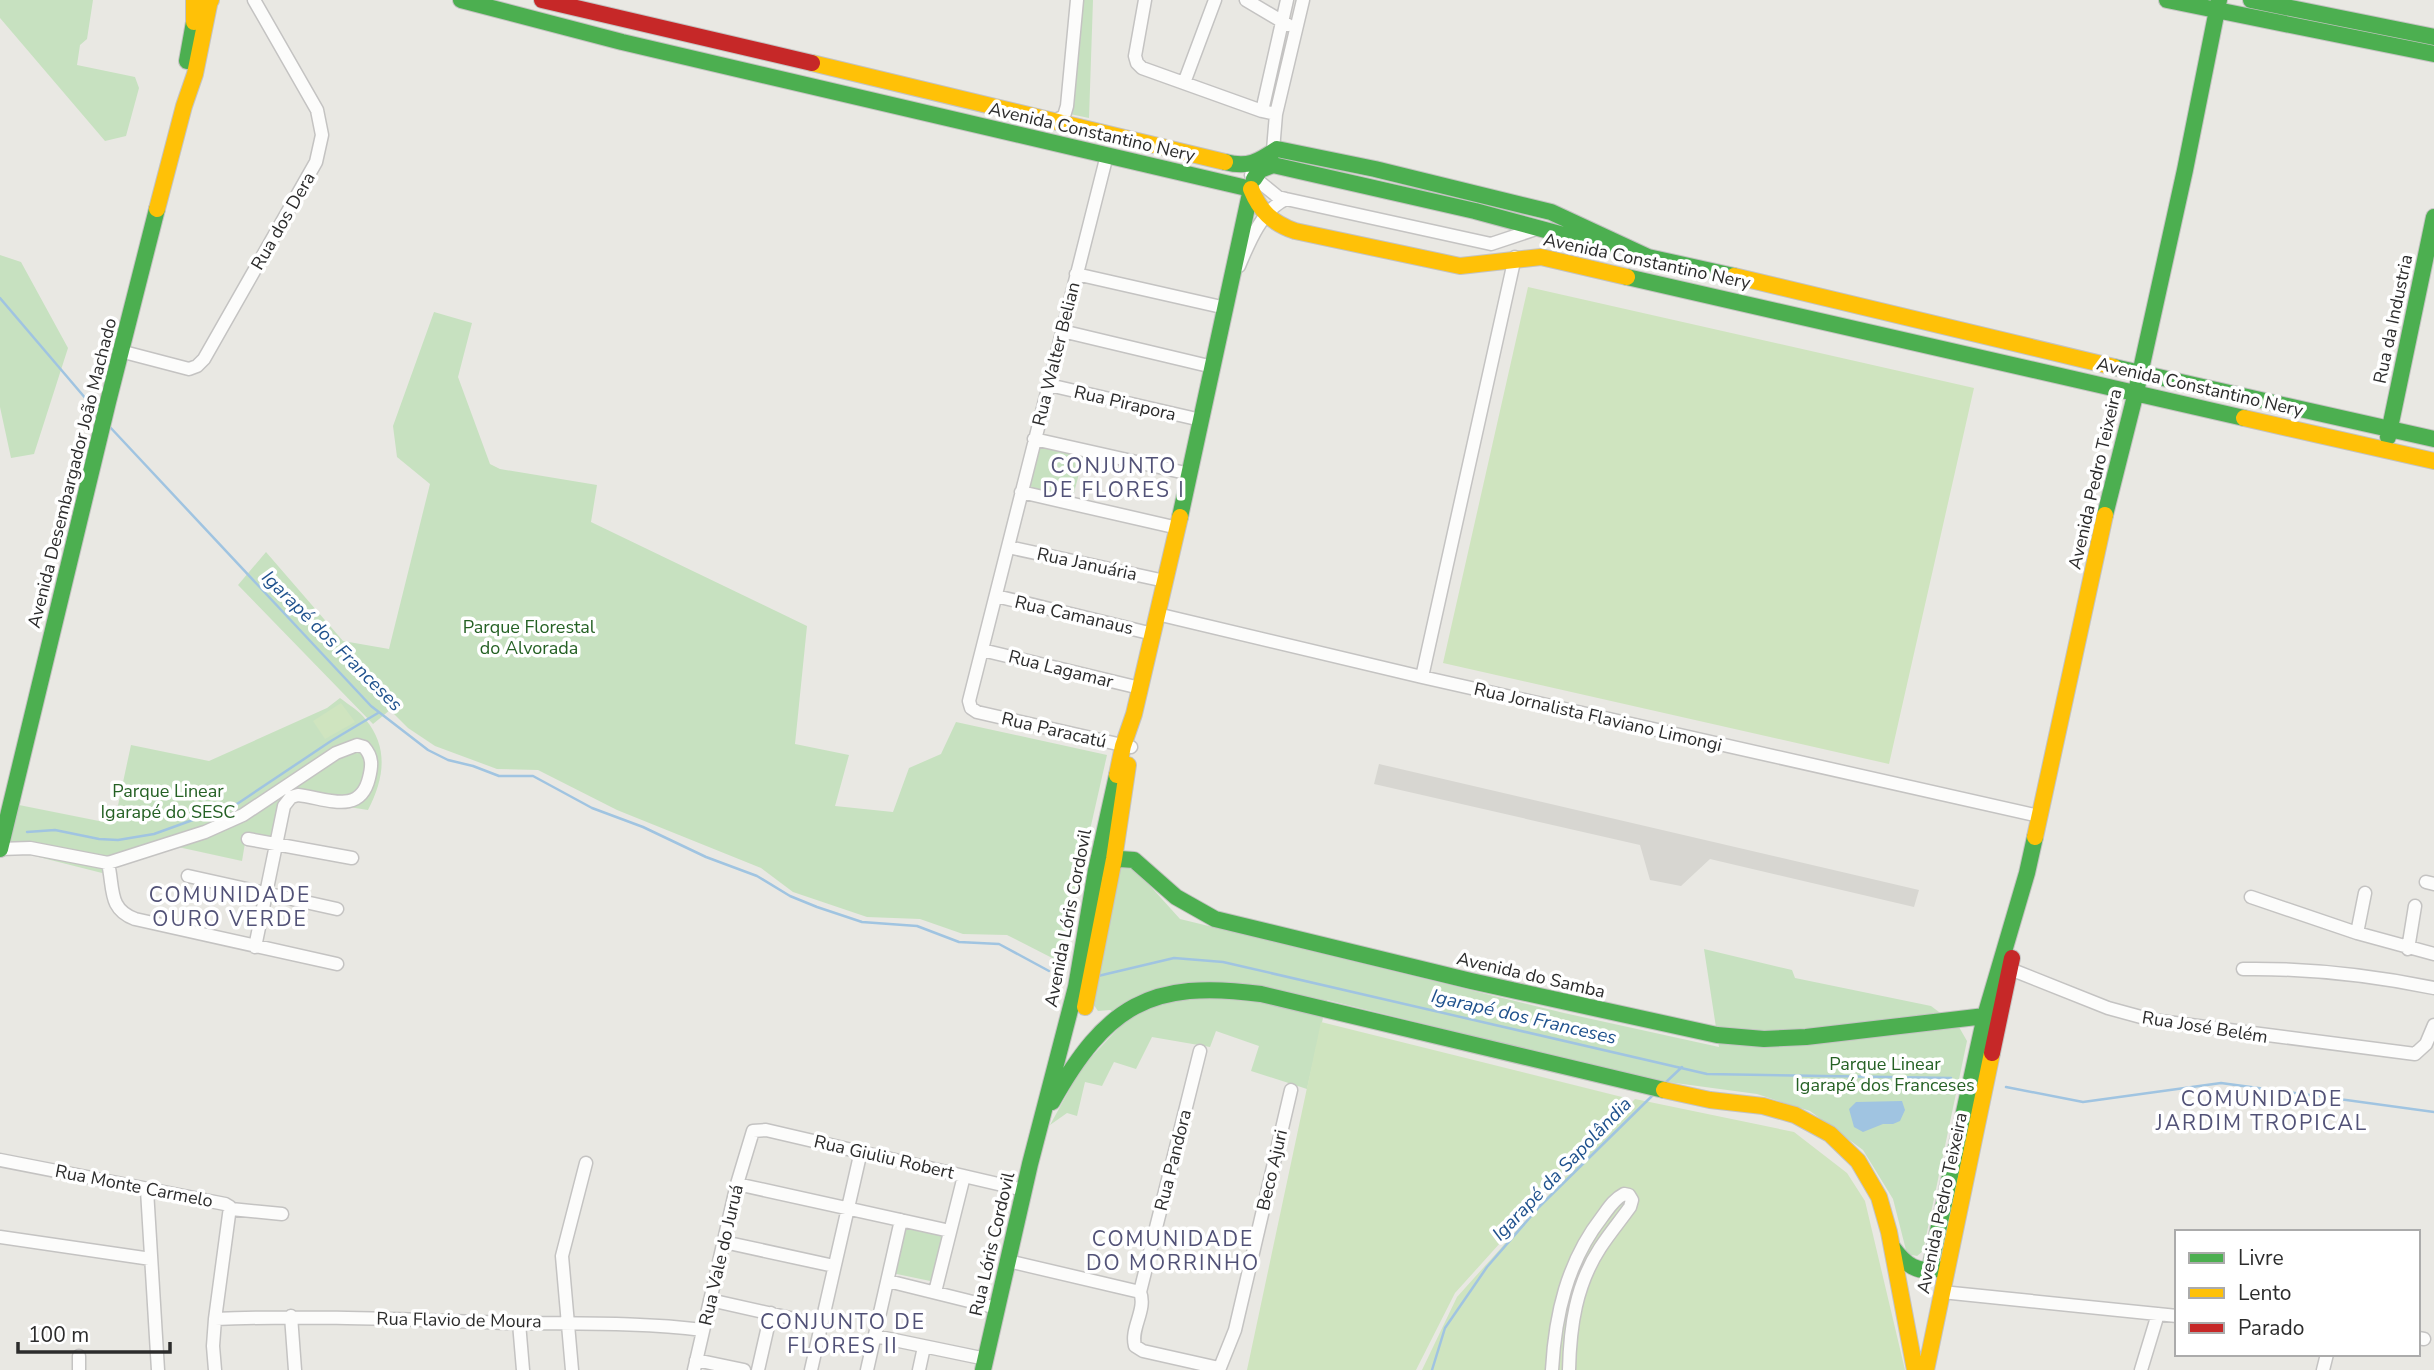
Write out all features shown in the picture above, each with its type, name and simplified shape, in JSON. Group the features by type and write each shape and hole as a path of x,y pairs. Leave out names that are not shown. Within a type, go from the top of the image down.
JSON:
{"main road":[{"path":"443,0 489,8"},
{"name":"Avenida Constantino Nery","path":"461,0 635,45 1107,155 1253,183"},
{"name":"Avenida Constantino Nery","path":"542,0 597,6 1241,166"},
{"path":"2167,0 2251,8 2434,37"},
{"name":"Avenida Desembargador João Machado","path":"184,106 194,22 204,1"},
{"name":"Avenida Desembargador João Machado","path":"0,849 3,822 121,351 184,106 195,74 204,1"},
{"name":"Avenida Pedro Teixeira","path":"1929,1272 1980,1036 2025,880 2114,471 2136,392 2185,170 2218,5"},
{"path":"2208,46 2229,23 2251,8 2434,54"},
{"path":"1241,166 1261,160 1273,150"},
{"name":"Avenida Constantino Nery","path":"1273,150 1375,169 1551,212 1648,257 2139,373 2434,439"},
{"path":"1266,215 1257,203 1253,183 1260,170 1273,165 1475,211 1648,257"},
{"name":"Avenida Lóris Cordovil","path":"1085,1007 1096,870 1178,528 1253,183"},
{"name":"Avenida Constantino Nery","path":"1266,215 1280,227 1295,231 1460,266 1471,267 1515,257 1541,257 1608,270 2434,461"},
{"name":"Rua da Industria","path":"2386,449 2434,217"},
{"name":"Avenida Lóris Cordovil","path":"1040,1126 1076,987 1088,955 1114,859 1127,746"},
{"name":"Avenida do Samba","path":"1114,859 1131,858 1138,861 1174,896 1215,919 1471,981 1717,1035 1764,1039 1806,1037 1985,1016"},
{"path":"1096,870 1114,859"},
{"name":"Avenida Pedro Teixeira","path":"1926,1370 1994,1053 2026,891 2025,880"},
{"path":"1076,987 1085,1007 1101,1018 1116,1018"},
{"path":"1040,1126 1079,1055 1116,1018 1144,1001 1199,988 1236,989 1693,1097 1779,1110 1814,1124 1830,1134 1858,1161 1880,1197 1915,1370"},
{"path":"1980,1036 1987,1041 1994,1053"},
{"name":"Rua Lóris Cordovil","path":"984,1365 1040,1126"},
{"path":"1892,1246 1906,1264 1922,1272 1929,1272 1948,1263"}],"street":[{"name":"Rua dos Dera","path":"121,351 189,369 204,359 316,162 322,135 317,110 254,0"},
{"path":"1055,120 1064,116 1067,106 1077,0"},
{"path":"1145,0 1135,56 1142,68 1276,114"},
{"path":"1184,83 1215,0"},
{"path":"1246,0 1296,28"},
{"path":"1262,111 1287,0"},
{"path":"1273,150 1276,114 1303,0"},
{"name":"Rua Walter Belian","path":"977,712 971,708 970,701 1107,155"},
{"path":"1241,166 1253,183 1278,197 1491,244 1536,229"},
{"name":"Avenida Lóris Cordovil","path":"1230,288 1251,240 1266,215 1275,205 1286,199"},
{"path":"1422,677 1515,257"},
{"path":"1076,274 1226,308"},
{"path":"1062,331 1213,367"},
{"name":"Rua Pirapora","path":"1049,385 1201,420"},
{"path":"1034,439 1189,474"},
{"path":"1021,492 1178,528"},
{"name":"Rua Januária","path":"1008,547 1165,581"},
{"name":"Rua Camanaus","path":"996,596 1153,634"},
{"name":"Rua Jornalista Flaviano Limongi","path":"1157,614 1422,677 2039,816"},
{"name":"Rua Lagamar","path":"982,650 1140,688"},
{"name":"Rua Paracatú","path":"977,712 1127,746"},
{"path":"0,849 30,848 108,863 205,832 243,815 336,753 357,745 364,747 372,761 365,792 355,801 298,795 291,797 284,806 255,947"},
{"path":"272,796 284,806"},
{"path":"248,839 352,858"},
{"path":"108,863 115,903 122,915 337,964"},
{"path":"188,876 337,909"},
{"path":"2357,933 2365,893"},
{"path":"2251,897 2408,949 2434,954"},
{"path":"2408,949 2415,906"},
{"name":"Rua José Belém","path":"2010,969 2108,1008 2152,1020 2407,1054 2415,1055 2420,1052 2434,1025"},
{"path":"2243,969 2326,971 2434,988"},
{"name":"Rua Pandora","path":"1200,1051 1140,1292 1141,1306 1133,1343 1143,1351 1173,1364 1219,1369"},
{"name":"Beco Ajuri","path":"1219,1369 1235,1330 1291,1090"},
{"name":"Rua Giuliu Robert","path":"749,1140 753,1130 766,1130 1024,1189"},
{"name":"Rua Vale do Juruá","path":"695,1365 749,1140"},
{"path":"811,1370 861,1152"},
{"name":"Rua Monte Carmelo","path":"0,1160 225,1204 231,1209 215,1319 215,1370"},
{"path":"572,1370 562,1256 586,1163"},
{"path":"935,1292 964,1176"},
{"path":"737,1184 950,1231"},
{"path":"147,1190 158,1370"},
{"path":"1552,1370 1559,1309 1574,1263 1598,1222 1615,1200 1624,1194 1629,1195 1632,1200 1630,1208 1600,1248 1579,1293 1570,1338 1569,1370"},
{"path":"231,1209 282,1214"},
{"path":"867,1370 901,1220"},
{"path":"0,1237 151,1259"},
{"path":"724,1242 834,1266"},
{"path":"1008,1261 1140,1292"},
{"path":"888,1281 997,1308"},
{"path":"1942,1292 2175,1316"},
{"path":"710,1300 821,1325"},
{"path":"758,1370 771,1313"},
{"path":"2141,1370 2158,1314"},
{"path":"290,1316 295,1370"},
{"name":"Rua Flavio de Moura","path":"215,1319 290,1316 520,1323 643,1323 703,1330"},
{"path":"520,1323 523,1370"},
{"path":"876,1336 984,1365"},
{"path":"1554,1337 1570,1338"},
{"path":"919,1370 924,1347"},
{"path":"79,1356 79,1370"},
{"path":"695,1365 744,1370"}],"green space":[{"path":"0,0 93,0 87,39 80,45 77,65 135,77 139,88 126,136 105,141 0,18"},
{"path":"1079,0 1093,0 1089,118 1070,114"},
{"path":"0,255 21,262 68,348 34,454 11,458 0,407"},
{"path":"1528,287 1974,388 1889,764 1443,663"},
{"name":"Parque Florestal do Alvorada","path":"434,312 472,323 458,377 490,464 500,469 597,485 591,522 807,626 795,744 849,755 835,806 893,812 909,768 941,754 956,722 1107,755 1060,962 1007,935 963,934 920,919 867,917 793,892 761,868 617,810 538,770 497,769 435,746 408,728 390,710 373,724 238,585 266,552 343,641 389,649 430,484 397,457 393,426"},
{"path":"1030,440 1085,451 1071,504 1017,492"},
{"name":"Parque Linear Igarapé do SESC","path":"340,698 364,717 373,731 381,753 378,787 368,810 297,799 288,801 273,846 245,843 242,861 178,847 117,865 106,874 7,849 19,805 114,824 131,745 209,761 327,708"},
{"path":"341,703 355,722 325,739 313,721"},
{"name":"Parque Linear Igarapé dos Franceses","path":"1120,865 1134,868 1180,919 1564,1013 1719,1047 1704,949 1792,970 1795,978 1931,1006 1959,1027 1967,1041 1923,1251 1917,1256 1907,1254 1893,1199 1863,1150 1810,1111 1757,1094 1653,1080 1327,1000 1307,1089 1251,1071 1259,1046 1216,1031 1210,1047 1152,1037 1136,1069 1114,1062 1102,1086 1085,1082 1077,1116 1067,1113 1050,1125 1082,1067 1127,1019 1110,1010 1098,1011 1091,1001"},
{"path":"1321,1022 1630,1099 1455,1293 1416,1370 1247,1370"},
{"path":"1635,1099 1794,1132 1847,1173 1865,1201 1905,1370 1422,1370 1457,1297"},
{"path":"903,1226 946,1235 935,1282 892,1273"}],"shaded area":[{"path":"1379,764 1919,890 1914,907 1710,859 1681,886 1650,880 1640,845 1374,784"}],"water":[{"path":"1902,1101 1905,1110 1900,1121 1863,1132 1854,1127 1849,1109 1856,1102"}],"waterway":[{"name":"Igarapé dos Franceses","path":"0,298 98,413"},
{"name":"Igarapé dos Franceses","path":"109,426 371,706 428,750 448,760 499,776 533,776 592,808 757,876 790,896 817,907 862,922 917,926 959,942 999,944 1049,971"},
{"path":"27,832 55,830 118,840 154,834 237,804 378,713"},
{"name":"Igarapé dos Franceses","path":"1098,976 1174,958 1223,962 1707,1074 1951,1078"},
{"name":"Igarapé da Sapolândia","path":"1664,1084 1682,1067"},
{"name":"Igarapé dos Franceses","path":"2006,1087 2083,1102 2221,1083 2434,1112"},
{"name":"Igarapé da Sapolândia","path":"1432,1370 1445,1328 1487,1267 1539,1207 1654,1094"}],"traffic: fast":[{"path":"461,0 622,42 1251,189"},
{"path":"2167,0 2434,54"},
{"path":"2105,515 2136,392 2219,0"},
{"path":"2251,0 2434,37"},
{"path":"187,61 196,11"},
{"path":"1225,162 1252,163 1277,149 1375,169 1551,212 1648,257 1734,276"},
{"path":"1254,179 1260,170 1273,165 1475,211 1608,247"},
{"path":"1180,517 1251,189"},
{"path":"0,849 157,209"},
{"path":"2388,437 2434,217"},
{"path":"1627,277 2244,418"},
{"path":"2114,367 2434,439"},
{"path":"983,1370 1030,1164 1076,987 1096,870 1117,775"},
{"path":"1929,1272 1985,1016 2035,837"},
{"path":"1096,870 1120,859 1134,860 1176,897 1215,919 1471,981 1717,1035 1764,1039 1806,1037 1985,1016"},
{"path":"1052,1102 1092,1043 1113,1022 1135,1006 1160,996 1189,991 1222,990 1261,994 1664,1090"},
{"path":"1893,1248 1902,1259 1918,1269 1938,1269"}],"traffic: slow":[{"path":"194,0 194,22"},
{"path":"157,209 195,74 210,0"},
{"path":"812,63 1225,162"},
{"path":"1251,189 1258,204 1268,215 1295,231 1460,266 1541,257 1627,277"},
{"path":"1734,276 2114,367"},
{"path":"2244,418 2434,461"},
{"path":"2035,837 2105,515"},
{"path":"1117,775 1180,517"},
{"path":"1085,1007 1114,859 1128,765"},
{"path":"1926,1370 1992,1053"},
{"path":"1664,1090 1710,1100 1763,1106 1795,1115 1830,1134 1858,1161 1879,1197 1889,1232 1915,1370"}],"traffic: jam":[{"path":"542,0 812,63"},
{"path":"1992,1053 2012,958"}],"district":[{"name":"CONJUNTO DE FLORES I","path":"1114,478"},
{"name":"COMUNIDADE OURO VERDE","path":"230,907"},
{"name":"COMUNIDADE JARDIM TROPICAL","path":"2262,1111"},
{"name":"COMUNIDADE DO MORRINHO","path":"1173,1251"},
{"name":"CONJUNTO DE FLORES II","path":"843,1334"}]}
